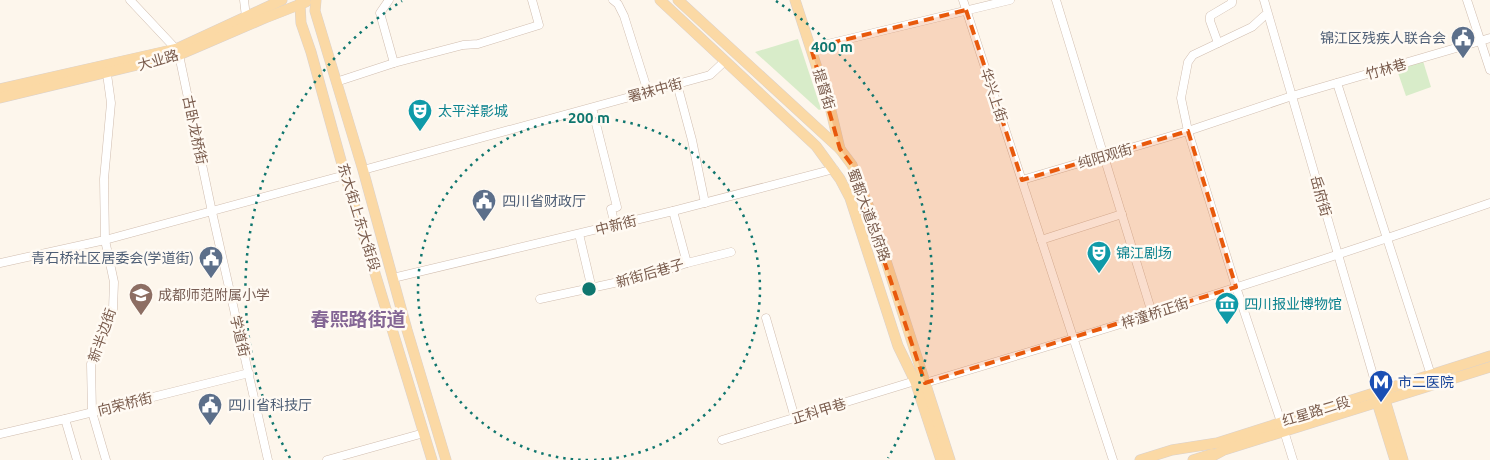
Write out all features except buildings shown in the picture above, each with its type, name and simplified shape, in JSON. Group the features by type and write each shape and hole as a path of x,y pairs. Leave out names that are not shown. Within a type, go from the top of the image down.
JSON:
{"main road":[{"name":"大业路","path":"0,89 178,52 282,0"},
{"name":"大业路","path":"0,98 107,74 178,52 265,18 300,2 310,0"},
{"name":"东大街上东大街段","path":"316,0 315,11 446,460"},
{"name":"蜀都大道总府路","path":"659,0 816,146 834,169 850,198 898,346 920,382 950,460"},
{"name":"提督街","path":"795,0 831,111 840,149"},
{"name":"蜀都大道总府路","path":"680,1 840,149 852,165 861,186 920,382 941,460"},
{"name":"东大街上东大街段","path":"300,2 301,23 312,52 345,175 432,460"},
{"path":"312,52 315,46 321,44 326,48"},
{"name":"红星路二段","path":"1380,398 1431,375 1490,356"},
{"name":"红星路二段","path":"1140,460 1172,450 1221,446 1490,367"},
{"path":"1380,398 1395,460"},
{"path":"1380,398 1403,460"},
{"path":"1164,460 1221,446"},
{"path":"1193,460 1221,446"},
{"name":"红星路二段","path":"1205,460 1221,446"}],"street":[{"path":"130,0 178,52"},
{"path":"244,0 246,17"},
{"path":"389,0 380,13 394,63"},
{"path":"336,82 394,63 463,45 478,44 539,25 532,0"},
{"path":"613,0 618,4 624,16 648,92"},
{"name":"华兴上街","path":"963,0 1113,460"},
{"path":"811,48 1010,0"},
{"path":"1056,0 1152,314"},
{"path":"1218,43 1210,16 1232,2 1232,0"},
{"name":"岳府街","path":"1264,0 1380,398"},
{"path":"1466,0 1490,70"},
{"path":"1264,16 1252,27 1193,55 1188,62 1181,98 1188,131 1236,287 1293,460"},
{"name":"竹林巷","path":"1292,96 1490,38"},
{"name":"古卧龙桥街","path":"178,52 212,212"},
{"name":"署袜中街","path":"362,170 710,75 725,61"},
{"name":"新半边街","path":"106,460 92,412 91,364 113,310 114,282 105,240 104,179 111,103 107,74"},
{"path":"1337,83 1431,375"},
{"path":"677,84 692,140 705,203"},
{"name":"纯阳观街","path":"1022,180 1188,131 1292,96"},
{"path":"592,108 617,207 611,208 615,224"},
{"name":"中新街","path":"393,278 673,211 834,169"},
{"path":"0,263 105,240 345,175"},
{"name":"梓潼桥正街","path":"920,382 1074,339 1338,256 1490,203"},
{"path":"673,211 687,263"},
{"name":"学道街","path":"212,212 268,460"},
{"path":"1041,240 1122,214"},
{"path":"579,234 592,289"},
{"name":"新街后巷子","path":"540,299 652,275 687,263 732,252"},
{"path":"766,318 795,418"},
{"name":"向荣桥街","path":"0,434 249,373"},
{"name":"正科甲巷","path":"722,440 920,382"},
{"path":"65,419 77,460"},
{"path":"327,460 424,433"}],"highlighted area":[{"path":"966,10 1022,180 1188,131 1236,287 925,383 852,165 840,149 811,48"}],"green space":[{"path":"798,39 821,109 819,110 755,52"},
{"path":"1423,61 1431,87 1406,96 1397,70"}],"place":[{"name":"锦江区残疾人联合会","path":"1463,59"},
{"name":"太平洋影城","path":"420,132"},
{"name":"四川省财政厅","path":"484,222"},
{"name":"锦江剧场","path":"1099,274"},
{"name":"青石桥社区居委会(学道街)","path":"211,279"},
{"name":"成都师范附属小学","path":"141,316"},
{"name":"四川报业博物馆","path":"1227,325"},
{"name":"市二医院","path":"1381,403"},
{"name":"四川省科技厅","path":"210,426"}],"district":[{"name":"春熙路街道","path":"358,319"}]}
